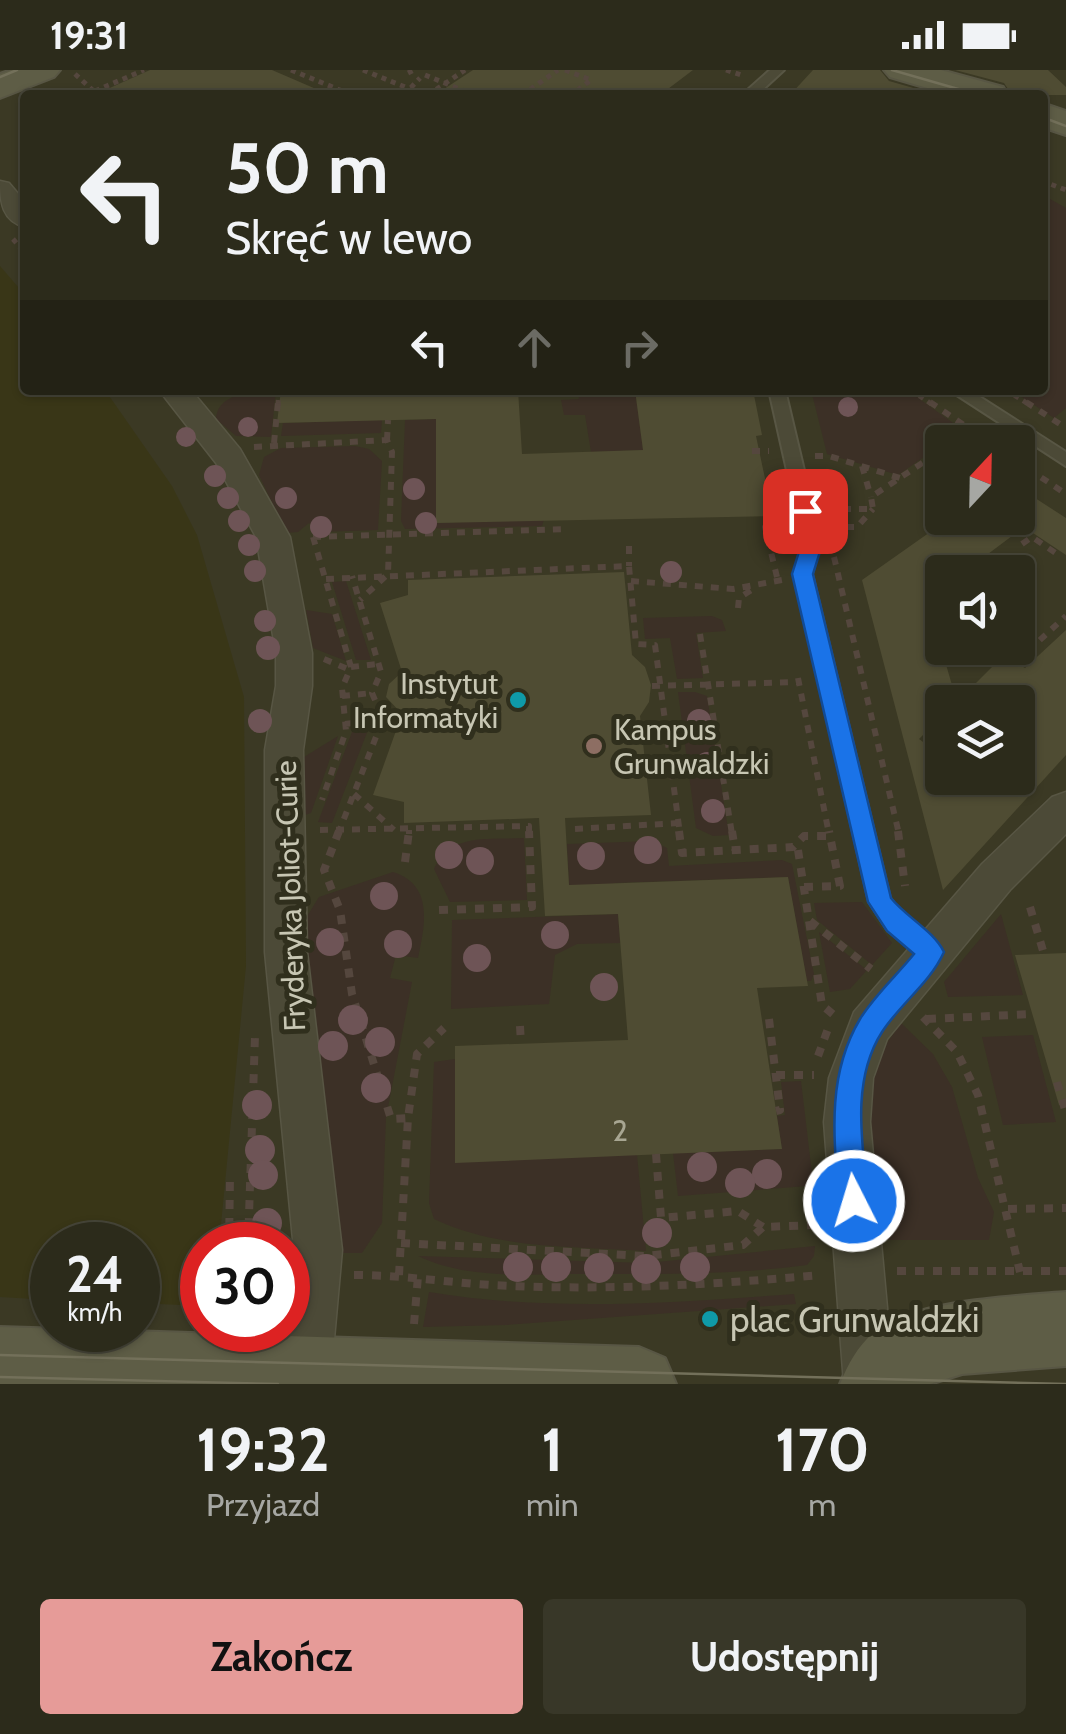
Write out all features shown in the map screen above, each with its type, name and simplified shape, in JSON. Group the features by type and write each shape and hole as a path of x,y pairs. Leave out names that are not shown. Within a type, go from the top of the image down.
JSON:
{"main road":[{"path":"902,70 972,90"},
{"path":"0,87 59,72"},
{"path":"877,1384 903,1356 962,1337 1066,1330"},
{"path":"0,1364 638,1384"}],"street":[{"path":"0,189 20,213"},
{"name":"Fryderyka Joliot-Curie","path":"178,395 229,456 293,564 294,653 284,766 286,952 318,1250 306,1373"},
{"path":"869,1384 847,1122 851,1078 848,1033 870,1027 996,876 1066,809"}],"lane":[{"path":"755,90 778,70"},
{"path":"779,395 812,542 802,574 880,902 896,924 931,952"},
{"path":"966,395 1066,460"}],"path":[{"path":"102,90 144,70"},
{"path":"292,70 340,90"},
{"path":"363,70 412,90"},
{"path":"434,90 465,70"},
{"path":"529,90 558,70"},
{"path":"566,70 591,80 578,90"},
{"path":"59,72 91,90"},
{"path":"409,89 422,76 462,90"},
{"path":"274,444 279,395"},
{"path":"919,395 968,425"},
{"path":"1014,395 1066,428"},
{"path":"359,600 388,574 392,452 387,440 388,420"},
{"path":"229,456 274,444 387,440"},
{"path":"793,457 829,456 901,478"},
{"path":"870,497 925,462"},
{"path":"862,466 874,509"},
{"path":"1035,473 1066,494"},
{"path":"805,511 874,509"},
{"path":"828,527 857,527 874,509"},
{"path":"313,536 566,529"},
{"path":"766,532 781,597"},
{"path":"293,564 313,536"},
{"path":"293,564 313,536"},
{"path":"1022,544 1032,537 1057,554 1060,551"},
{"path":"628,546 636,644 655,644 656,686 682,854 793,846 804,836 830,836"},
{"path":"833,553 897,820 909,902"},
{"path":"293,564 352,576 629,566"},
{"path":"293,564 351,667 342,696 346,731 317,813"},
{"path":"352,576 380,672 372,694 383,719 324,870 340,910 352,994 392,1119 408,1118"},
{"path":"738,608 739,598 764,581 789,580"},
{"path":"630,581 686,588 754,588"},
{"path":"1035,645 1066,616"},
{"path":"700,634 735,850"},
{"path":"351,667 378,664"},
{"path":"795,665 840,886 804,887"},
{"path":"656,686 812,681"},
{"path":"342,696 372,694"},
{"path":"345,724 383,719 410,722"},
{"path":"354,794 394,830"},
{"path":"575,829 678,823"},
{"path":"311,829 338,832 529,826 532,907 440,910"},
{"path":"405,862 409,830"},
{"path":"798,850 822,1006 848,1033"},
{"path":"1030,907 1044,954"},
{"path":"809,920 899,995 958,1052 978,1094 1020,1272"},
{"path":"899,995 1032,1014"},
{"path":"769,1019 780,1110 776,1111"},
{"path":"520,1026 520,1044"},
{"path":"399,1275 408,1118 416,1054 444,1028"},
{"path":"249,1222 255,1033"},
{"path":"775,1075 814,1075"},
{"path":"1057,1082 1066,1113"},
{"path":"656,1154 661,1218 738,1211 762,1227 823,1224"},
{"path":"229,1222 230,1178"},
{"path":"1008,1209 1066,1208"},
{"path":"400,1243 646,1256 742,1245 762,1227"},
{"path":"880,1271 1066,1271"},
{"path":"336,1276 418,1276 491,1286 696,1286 834,1273"},
{"path":"350,1291 351,1275"},
{"path":"395,1324 415,1324 418,1276"}],"shaded area":[{"path":"1048,198 1066,208 1066,408 1054,418 1019,395 1048,395"},
{"path":"0,266 20,289 20,395 108,395 172,486 197,535 244,697 246,966 221,1222 180,1222 180,1337 160,1342 160,1222 30,1222 30,1352 123,1352 0,1384"},
{"path":"275,395 271,437 236,436 216,419 224,402 235,396"},
{"path":"579,395 636,395 643,450 591,452 585,415 564,415 561,400 579,399"},
{"path":"812,395 914,395 956,425 925,425 925,456 898,475 827,454"},
{"path":"436,419 436,523 544,519 542,526 405,529 401,521 405,420"},
{"path":"382,420 381,433 281,436 283,423"},
{"path":"281,448 369,449 382,461 378,530 320,532 309,523 298,532 286,533 259,475 264,457"},
{"path":"346,581 371,660 356,660 332,582"},
{"path":"306,610 332,614 346,661 313,648"},
{"path":"712,616 722,620 726,631 696,633 703,678 677,679 670,638 645,639 643,618"},
{"path":"678,692 707,696 729,835 713,836 696,828"},
{"path":"368,730 332,823 318,822 352,732"},
{"path":"338,736 311,813 305,815 304,757"},
{"path":"524,838 527,900 450,902 434,869 450,849 472,840"},
{"path":"653,841 667,848 669,866 782,860 792,864 814,974 811,981 807,981 788,877 615,883 570,902 567,844"},
{"path":"393,872 415,886 421,896 424,920 418,958 396,955 390,978 412,982 386,1118 382,1223 362,1253 338,1253 307,966 306,918 319,897"},
{"path":"862,902 892,943 872,965 817,920 814,903"},
{"path":"618,914 620,943 577,944 555,955 549,1004 451,1009 452,920"},
{"path":"1001,914 1023,995 948,997 944,982"},
{"path":"819,932 867,970 850,989 830,992"},
{"path":"901,1023 933,1054 952,1087 978,1178 994,1212 989,1240 878,1240 867,1105 876,1062"},
{"path":"1033,1035 1056,1122 1003,1125 982,1037"},
{"path":"455,1059 637,1155 646,1251 511,1241 434,1219 429,1203 434,1062"},
{"path":"801,1081 813,1182 808,1186 678,1196 673,1153 782,1149 777,1116 785,1115 781,1082"},
{"path":"815,1246 807,1265 696,1273 499,1274 457,1269 418,1256 647,1263"},
{"path":"429,1292 565,1304 657,1303 794,1294 796,1304 506,1325 423,1327"}],"pier":[{"path":"0,1297 30,1299 30,1352 160,1352 160,1304 180,1305 180,1352 204,1352 198,1384 0,1384"}],"building":[{"path":"150,70 272,70 318,90 105,90"},
{"path":"473,70 693,70 667,90 443,90"},
{"path":"813,70 880,70 889,81 920,90 795,90"},
{"path":"955,70 1048,70 1066,87 1066,95 1048,95 1048,90 1009,90 1004,83"},
{"path":"280,395 518,395 522,454 643,450 636,395 754,395 762,435 756,436 773,516 436,523 436,419 277,423"},
{"path":"1035,498 1066,518 1066,555 1035,534"},
{"path":"926,535 1013,535 987,555 925,555 925,665 946,665 952,685 925,685 925,733 919,739 925,743 925,795 1030,795 943,890 862,580"},
{"path":"624,572 632,655 645,667 651,685 649,702 640,716 651,815 565,818 569,885 788,877 808,986 757,988 782,1149 455,1163 455,1046 628,1040 618,914 545,916 539,818 404,823 404,802 373,795 402,714 386,697 389,684 402,672 380,603 408,595 408,580"},
{"path":"1066,630 1066,755 1035,789 1035,685 974,685 994,665 1035,665 1035,659"},
{"path":"1066,953 1066,1104 1059,1105 1015,955"}],"tram line":[{"path":"0,77 17,70"},
{"path":"892,70 962,90"},
{"path":"1048,119 1066,126"},
{"path":"0,1355 1066,1384"},
{"path":"0,1377 278,1384"}],"place":[{"name":"Instytut Informatyki","path":"518,700"},
{"name":"Kampus Grunwaldzki","path":"594,746"},
{"name":"plac Grunwaldzki","path":"710,1319"}],"route":[{"path":"805,511 812,542 802,574 880,902 896,924 931,952 870,1027 851,1078 847,1122 854,1201"}]}
